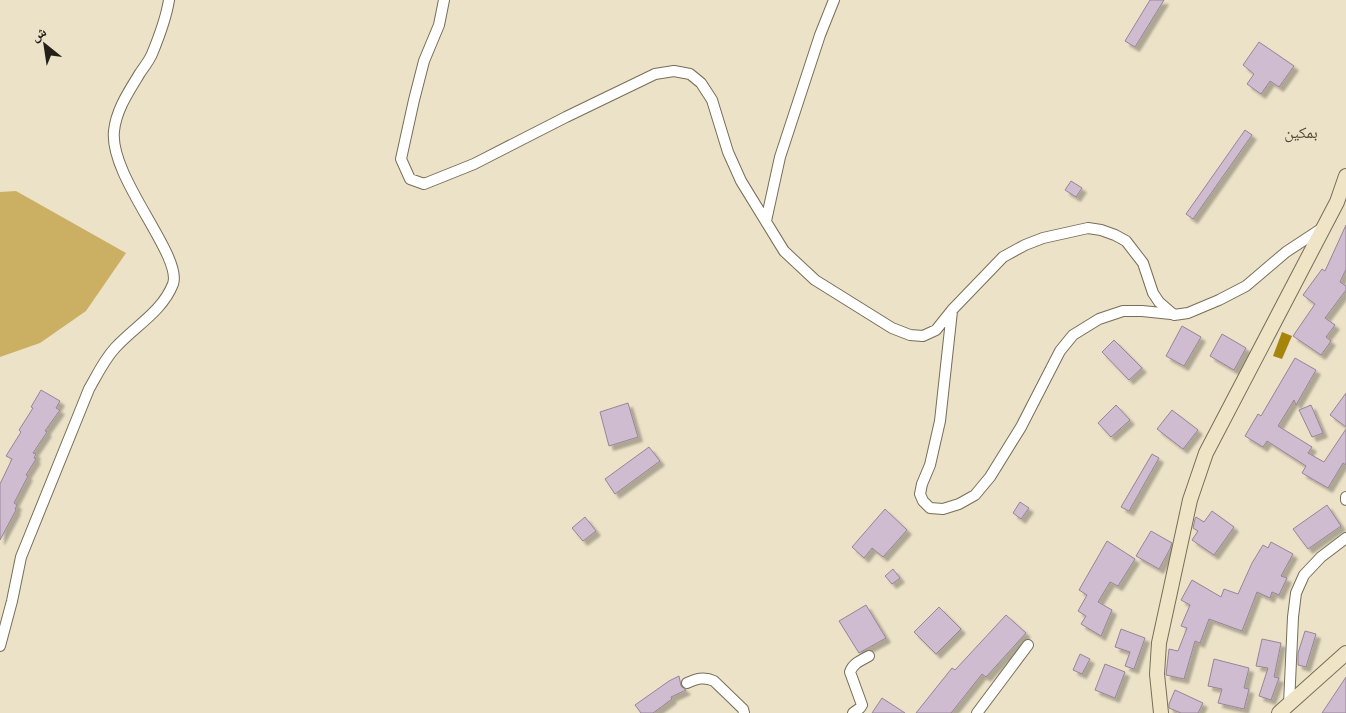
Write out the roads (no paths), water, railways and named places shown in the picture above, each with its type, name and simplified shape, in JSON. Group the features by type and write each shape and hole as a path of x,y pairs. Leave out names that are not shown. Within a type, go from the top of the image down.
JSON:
{"main road":[{"path":"1161,713 1157,674 1159,643 1190,500 1206,453 1337,202 1346,176"},
{"path":"1284,709 1346,653"}],"street":[{"path":"0,646 21,557 89,390 115,348 153,313 167,295 175,276 147,217 126,180 114,144 114,131 119,111 152,54 162,29 169,0"},
{"path":"444,0 439,25 424,61 401,159 410,179 424,184 474,164 655,74 674,71 690,74 701,83 712,100 728,152 741,181 784,251 816,280 892,328 910,335 923,336 936,330 952,310 1003,256 1043,238 1088,228 1115,235 1126,241 1143,263 1153,293 1159,302 1174,315"},
{"path":"766,221 780,157 820,35 834,0"},
{"path":"952,310 940,421 930,465 920,494 923,501 930,508 943,509 959,504 975,495 990,477 1021,428 1060,351 1073,334 1099,319 1123,311 1174,315 1188,312 1219,300 1246,286 1286,252 1324,227"},
{"path":"1284,709 1296,593 1304,575 1346,538"},
{"path":"977,713 1028,645"},
{"path":"853,713 862,704 850,672 851,668 857,662 870,656"},
{"path":"687,684 701,678 708,678 714,681 743,709 744,713"}],"district":[{"name":"بمكين","path":"1301,132"}]}
